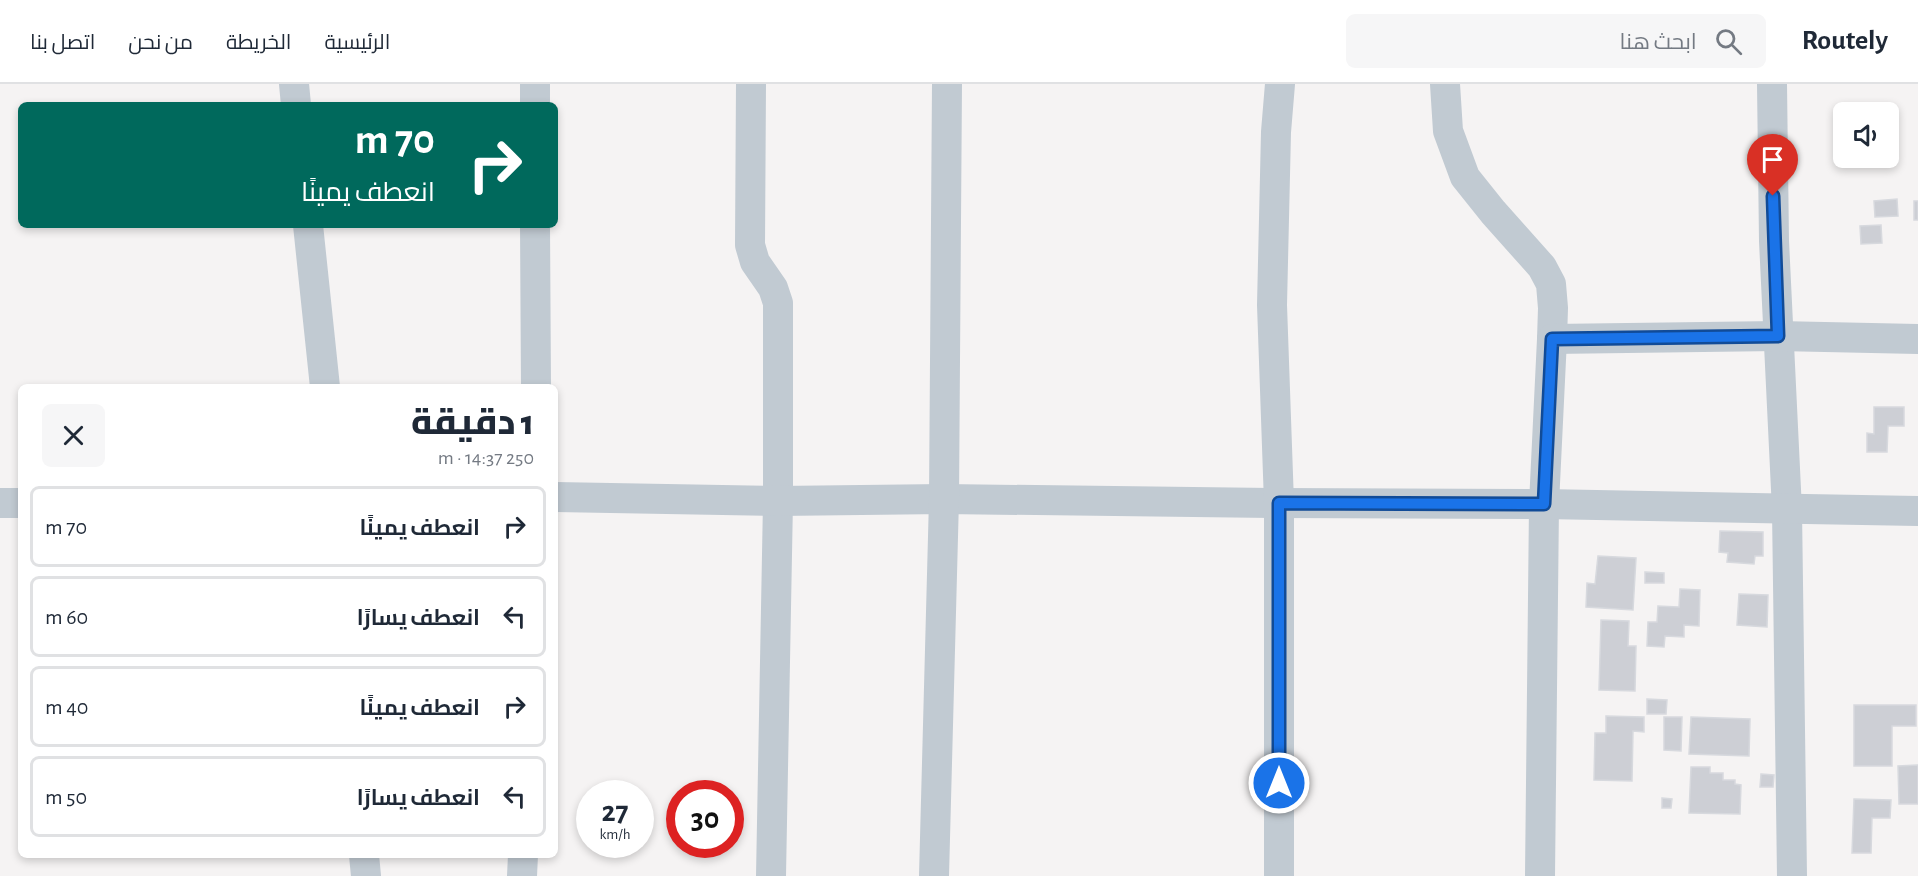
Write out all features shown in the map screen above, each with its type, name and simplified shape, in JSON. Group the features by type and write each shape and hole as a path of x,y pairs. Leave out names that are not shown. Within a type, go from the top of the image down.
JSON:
{"street":[{"path":"294,84 296,102"},
{"path":"534,84 535,102"},
{"path":"751,84 750,245 755,262 774,288 778,303 778,501 771,876"},
{"path":"934,876 944,499 947,84"},
{"path":"1279,876 1279,503 1272,305 1276,132 1280,84"},
{"path":"1446,84 1448,131 1465,177 1542,267 1551,284 1552,339 1544,504 1540,876"},
{"path":"1772,84 1774,241 1786,510 1792,876"},
{"path":"308,228 325,384"},
{"path":"535,228 536,384"},
{"path":"1552,339 1778,336 1918,339"},
{"path":"558,497 778,501 944,499 1544,504 1918,511"},
{"path":"0,503 18,503"},
{"path":"364,858 366,876"},
{"path":"522,876 523,858"}],"building":[{"path":"1897,199 1898,216 1875,217 1874,201"},
{"path":"1914,201 1918,201 1918,220 1914,220"},
{"path":"1881,225 1882,243 1861,244 1860,226"},
{"path":"1874,407 1904,407 1904,426 1888,426 1887,452 1867,452 1867,433 1874,434"},
{"path":"1720,531 1763,532 1763,556 1755,556 1754,564 1727,562 1728,553 1719,552"},
{"path":"1598,556 1636,558 1633,610 1586,607 1587,583 1595,584"},
{"path":"1645,572 1664,573 1664,583 1645,583"},
{"path":"1680,589 1700,590 1699,626 1684,625 1684,637 1665,636 1664,647 1647,646 1648,622 1657,622 1658,606 1679,607"},
{"path":"1739,594 1768,595 1767,627 1737,625"},
{"path":"1601,620 1629,621 1628,646 1636,646 1635,691 1599,690"},
{"path":"1647,699 1667,700 1666,714 1647,714"},
{"path":"1854,705 1916,705 1916,726 1892,726 1892,766 1854,766"},
{"path":"1606,716 1644,717 1644,732 1633,731 1632,781 1594,780 1595,733 1606,733"},
{"path":"1664,717 1682,717 1681,751 1664,750"},
{"path":"1691,717 1750,719 1749,756 1689,754"},
{"path":"1918,765 1918,804 1899,804 1898,766"},
{"path":"1691,767 1710,767 1710,773 1723,773 1723,780 1735,780 1735,784 1741,785 1740,814 1689,813"},
{"path":"1761,774 1774,775 1773,787 1760,787"},
{"path":"1662,798 1672,799 1671,808 1662,808"},
{"path":"1854,799 1891,800 1890,818 1872,818 1871,853 1852,853"}],"route":[{"path":"1279,783 1279,503 1544,504 1552,339 1778,336 1773,196"}]}
